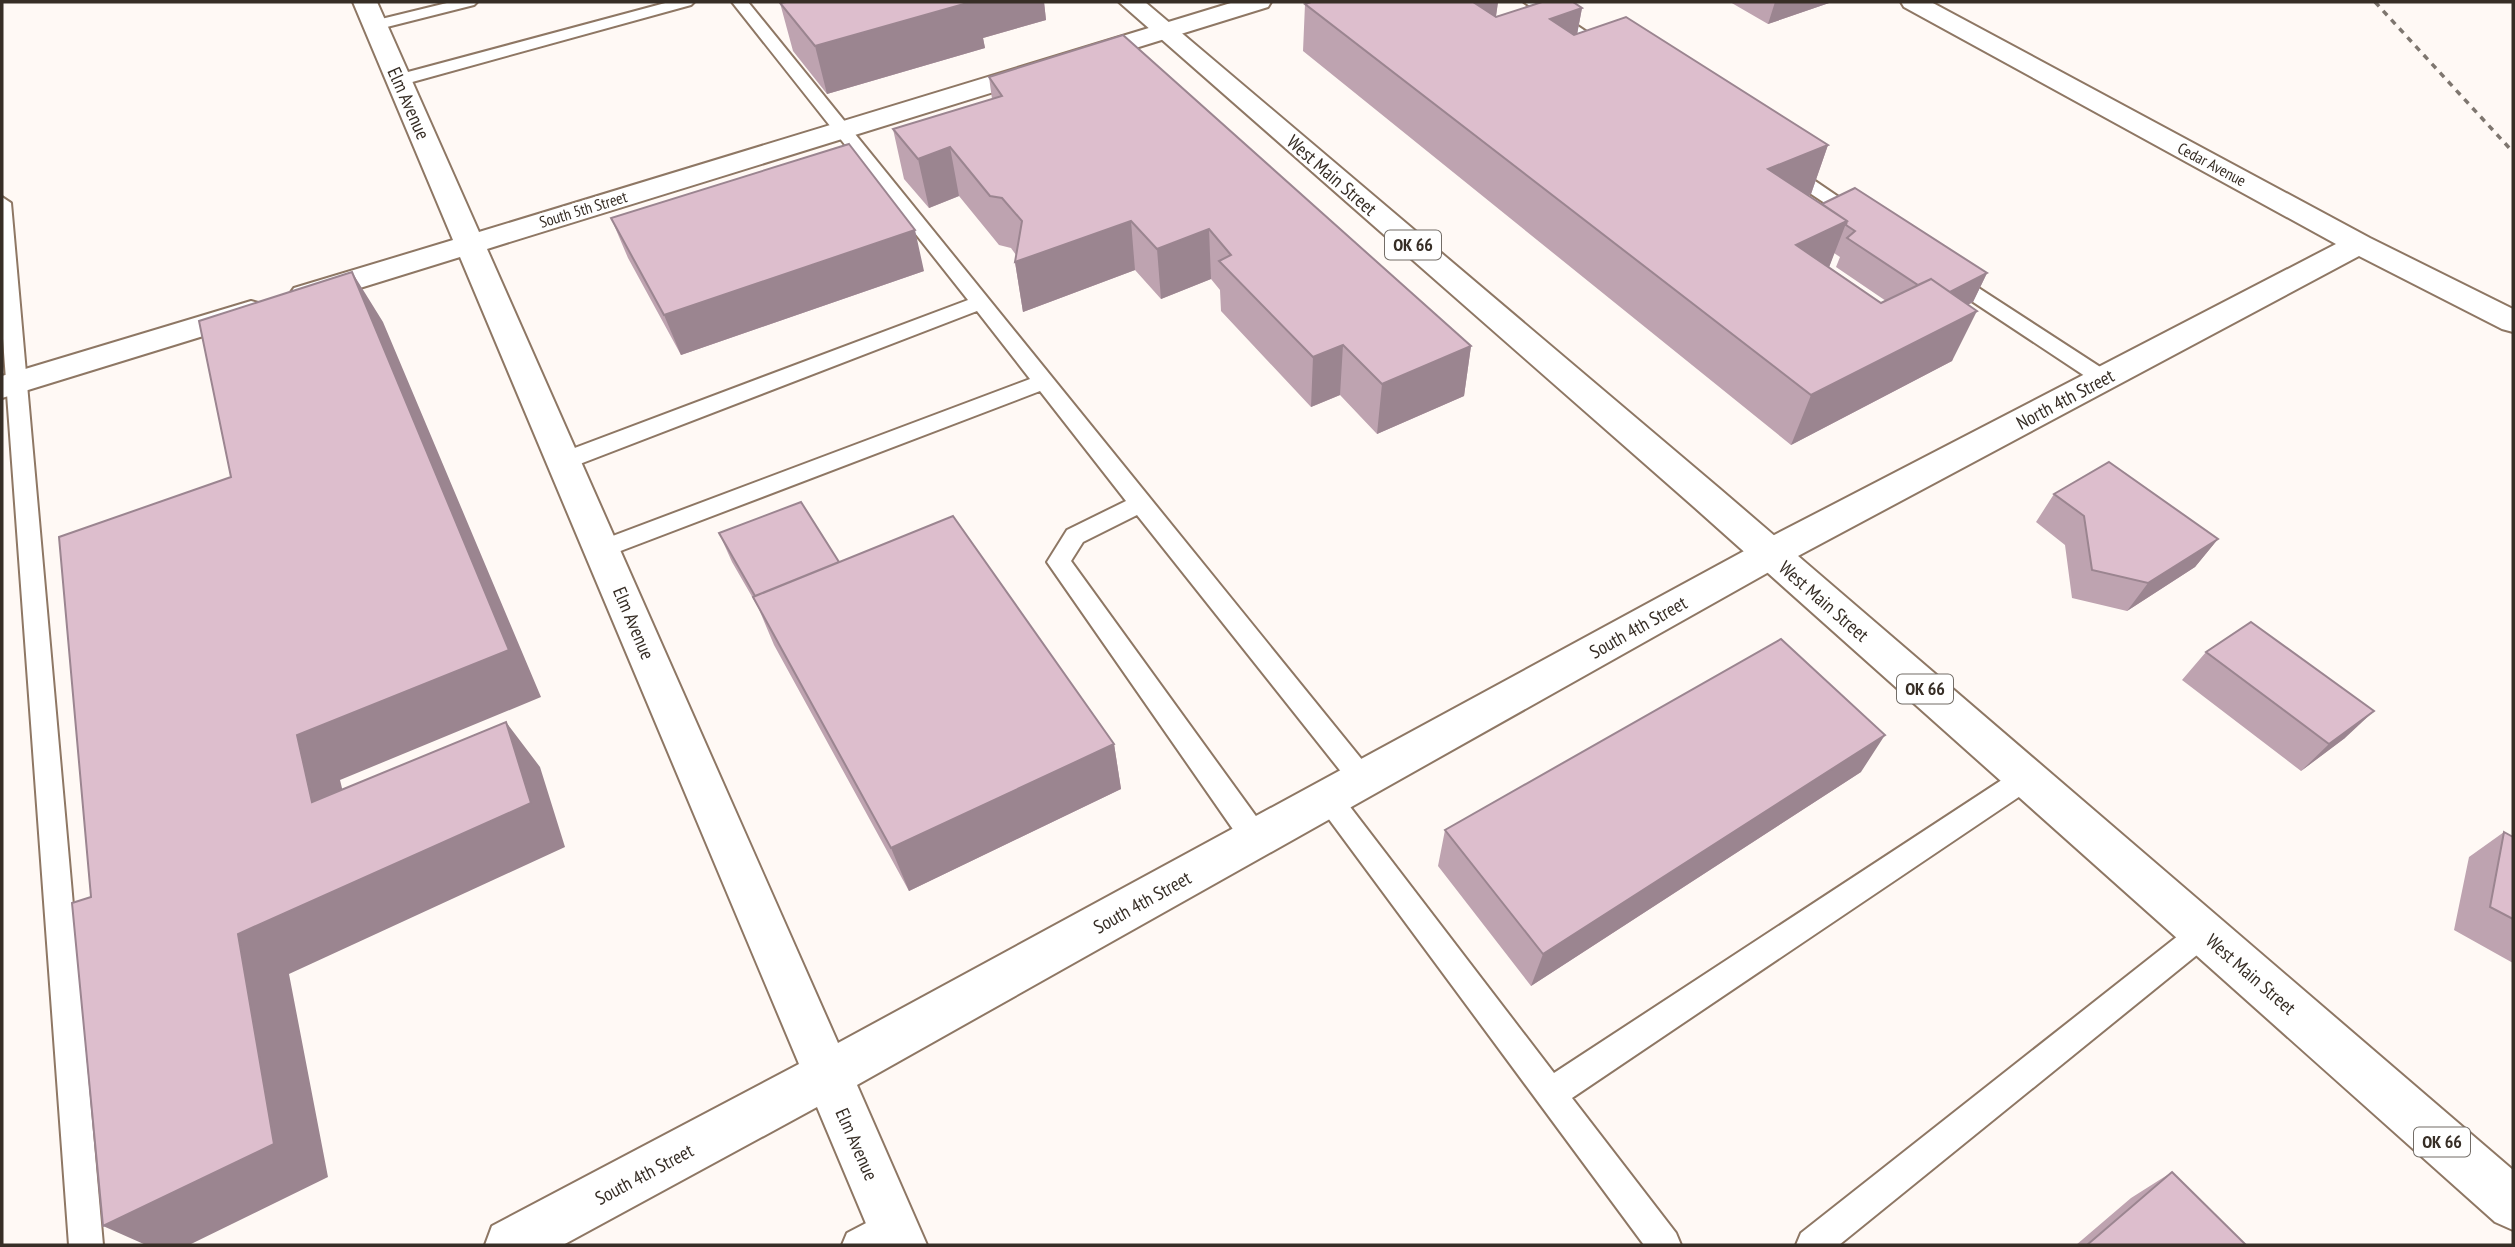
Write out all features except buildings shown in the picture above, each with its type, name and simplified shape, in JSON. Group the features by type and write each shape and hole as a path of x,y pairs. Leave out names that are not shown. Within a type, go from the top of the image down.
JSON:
{"street":[{"name":"West Main Street","path":"1131,2 1770,554 2513,1204"},
{"name":"South 5th Street","path":"8,385 1259,2"},
{"name":"Cedar Avenue","path":"1913,2 2359,244 2513,323"},
{"name":"Elm Avenue","path":"370,13 897,1236"},
{"name":"North 4th Street","path":"1770,554 2359,244"},
{"name":"South 4th Street","path":"511,1245 827,1075 1770,554"}],"lane":[{"path":"370,13 469,2"},
{"path":"399,80 686,2"},
{"path":"740,2 1140,503 1345,790 1550,1094 1664,1245"},
{"path":"1532,2 1625,63"},
{"path":"1777,163 1870,225"},
{"path":"2,203 8,385 86,1245"},
{"path":"1940,271 2104,379"},
{"path":"564,461 981,303"},
{"path":"602,549 1044,382"},
{"path":"1140,503 1075,536 1059,562 1256,839"},
{"path":"1550,1094 2026,778"},
{"path":"1813,1245 2203,933"},
{"path":"859,1245 897,1236"}],"railway":[{"path":"2375,2 2513,152"}]}
